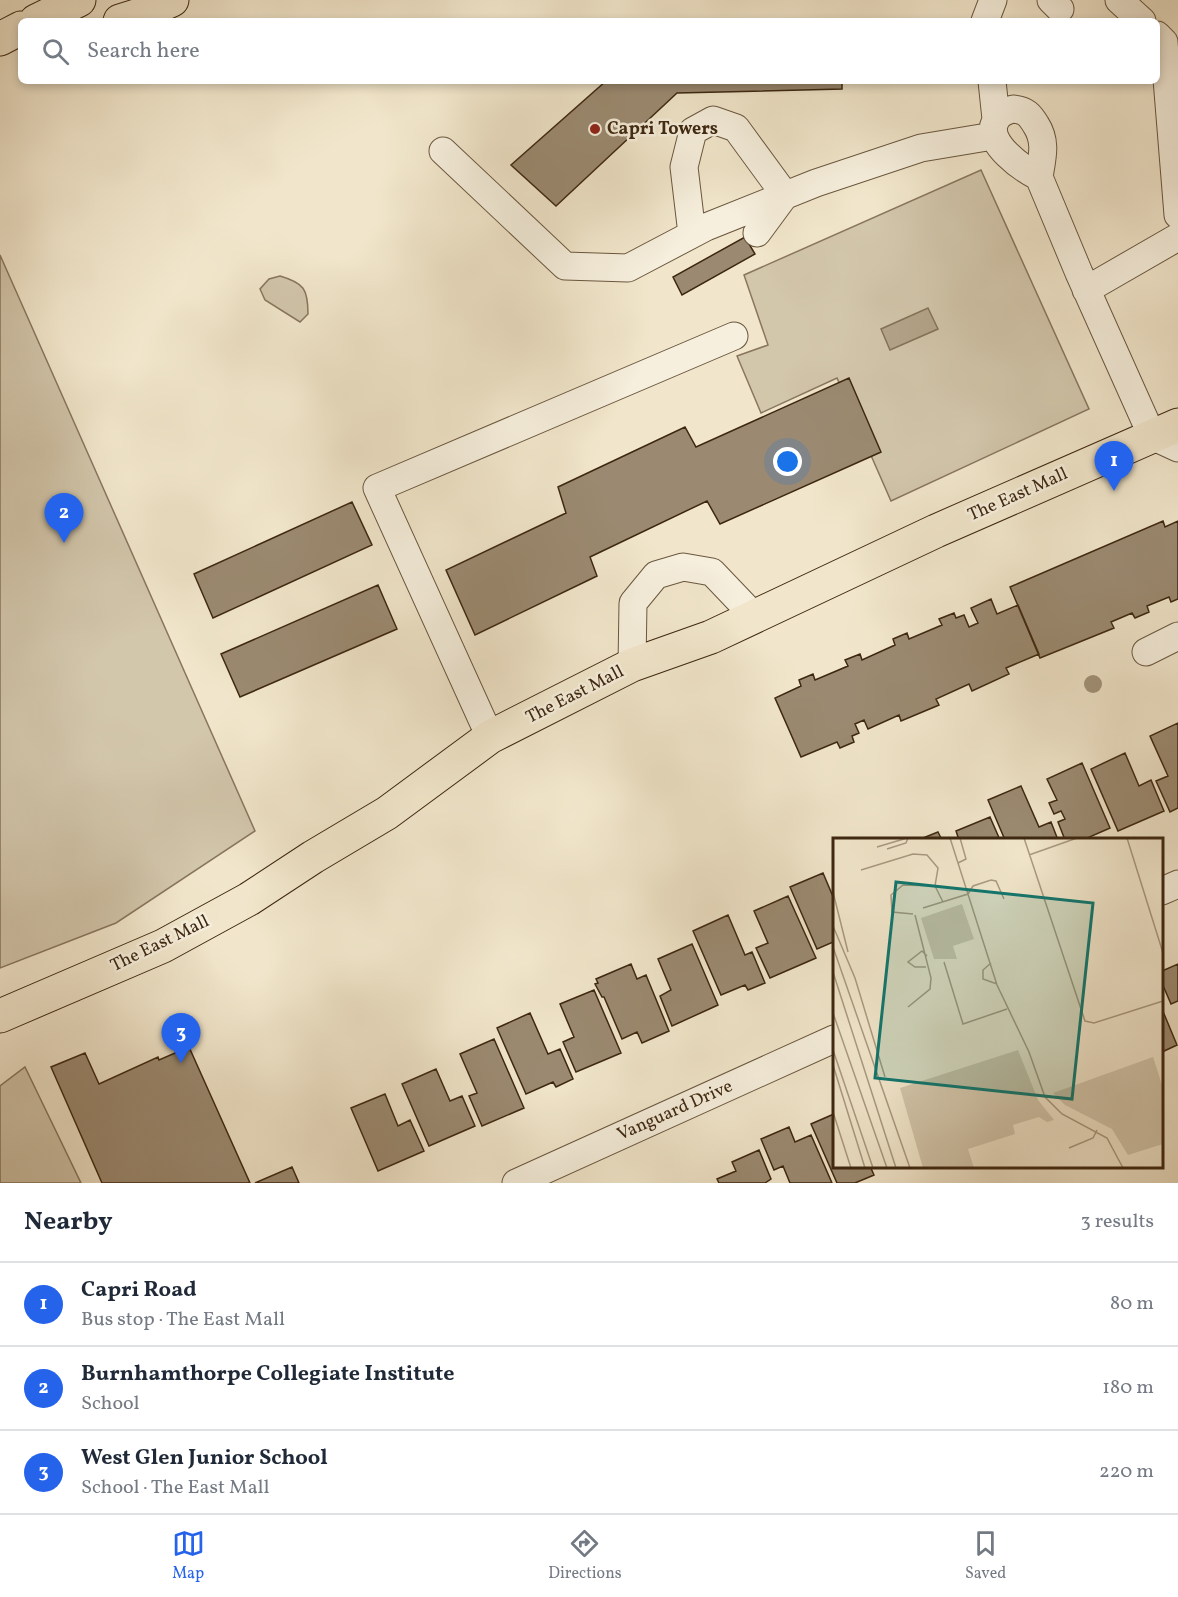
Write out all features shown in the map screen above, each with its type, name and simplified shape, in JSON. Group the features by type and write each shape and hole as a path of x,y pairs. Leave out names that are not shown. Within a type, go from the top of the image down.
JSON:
{"main road":[{"path":"42,18 79,0"},
{"path":"130,18 172,0"},
{"path":"0,39 18,30"},
{"path":"0,61 18,55"},
{"name":"The East Mall","path":"0,1016 163,946 249,899 387,813 490,737 632,665 711,637 936,531 1169,436"}],"street":[{"path":"986,18 993,0"},
{"path":"1119,0 1139,18"},
{"path":"1160,38 1164,42 1178,215"},
{"path":"992,84 995,128 999,146 1019,166 1039,177"},
{"path":"995,128 1001,114 1014,109 1027,113 1040,130 1043,153 1039,177 1086,290 1169,436"},
{"path":"692,234 684,167 693,131 713,120 736,128 785,195"},
{"path":"443,151 565,266 628,268 706,227 816,183 921,148 995,128"},
{"path":"757,233 785,195"},
{"path":"1086,290 1178,237"},
{"path":"490,737 377,488 734,336"},
{"path":"632,665 633,603 656,575 683,567 712,572 755,617"},
{"path":"1146,652 1178,636"},
{"path":"1163,890 1178,884"},
{"name":"Vanguard Drive","path":"516,1183 833,1039"}],"shaded area":[{"path":"981,170 1089,409 891,501 837,378 761,413 737,356 768,345 744,275"},
{"path":"0,255 255,831 116,923 0,968"},
{"path":"280,276 294,281 303,288 307,298 308,314 300,322 265,300 260,289 269,279"},
{"path":"928,308 938,329 890,350 881,329"},
{"path":"25,1067 81,1183 0,1183 0,1086"}],"building":[{"name":"Capri Towers","path":"603,84 842,84 842,89 677,93 556,206 511,165"},
{"path":"745,237 755,254 682,295 673,277"},
{"path":"849,378 881,452 720,524 707,501 590,557 597,576 475,635 446,570 566,513 558,487 685,427 696,447"},
{"path":"352,502 372,545 213,618 194,574"},
{"path":"1163,521 1165,527 1178,521 1178,599 1171,602 1169,597 1147,606 1149,612 1135,618 1132,613 1111,622 1114,628 1040,658 1010,587"},
{"path":"378,585 397,629 240,697 221,654"},
{"path":"991,599 997,614 1018,605 1039,654 1006,668 1009,674 972,691 969,684 936,699 939,705 901,721 899,715 868,729 864,720 855,724 859,733 852,736 854,742 840,748 837,742 801,757 775,698 801,686 799,680 813,674 815,680 848,666 845,660 860,654 862,660 895,645 893,639 907,633 909,639 942,625 939,619 954,613 956,618 964,615 969,627 978,623 971,608"},
{"path":"1178,723 1178,808 1170,812 1156,781 1168,776 1150,736"},
{"path":"1125,753 1139,786 1151,780 1164,811 1118,831 1091,769"},
{"path":"1082,763 1110,828 1087,838 1064,838 1058,822 1065,819 1061,811 1054,814 1049,803 1057,800 1047,779"},
{"path":"1021,786 1039,827 1051,822 1057,838 1004,838 988,800"},
{"path":"990,817 999,838 958,838 956,831"},
{"path":"938,832 941,838 923,838"},
{"path":"823,873 833,897 833,942 817,949 790,887"},
{"path":"788,896 816,958 770,978 756,948 768,943 754,911"},
{"path":"728,915 745,955 752,952 765,983 748,990 745,985 721,995 693,931"},
{"path":"692,944 718,1005 672,1026 660,996 671,990 658,959"},
{"path":"631,964 637,979 646,975 669,1031 642,1043 637,1032 622,1039 604,997 595,984 598,983 596,979"},
{"path":"1178,964 1178,1001 1171,1004 1163,985 1163,971"},
{"path":"594,990 621,1053 576,1072 563,1042 574,1037 560,1004"},
{"path":"1163,1011 1177,1045 1163,1052"},
{"path":"530,1013 548,1054 560,1049 573,1079 556,1087 553,1082 526,1094 497,1028"},
{"path":"494,1039 524,1108 482,1126 469,1096 477,1093 460,1054"},
{"path":"189,1047 250,1183 102,1183 51,1067 85,1053 99,1084 158,1057 159,1060"},
{"path":"436,1069 450,1101 462,1096 475,1126 429,1146 402,1084"},
{"path":"385,1094 398,1126 410,1120 424,1151 378,1171 351,1108"},
{"path":"833,1114 833,1168 871,1168 874,1175 855,1183 837,1183 811,1124"},
{"path":"789,1127 795,1142 811,1135 832,1183 790,1183 783,1166 774,1170 761,1139"},
{"path":"759,1150 771,1179 765,1183 719,1183 717,1179 736,1171 732,1162"},
{"path":"292,1167 299,1183 255,1183"}],"place":[{"name":"Capri Towers","path":"595,129"},
{"name":"Capri Road","path":"1114,491"},
{"name":"Burnhamthorpe Collegiate Institute","path":"64,543"},
{"name":"West Glen Junior School","path":"181,1063"}]}
